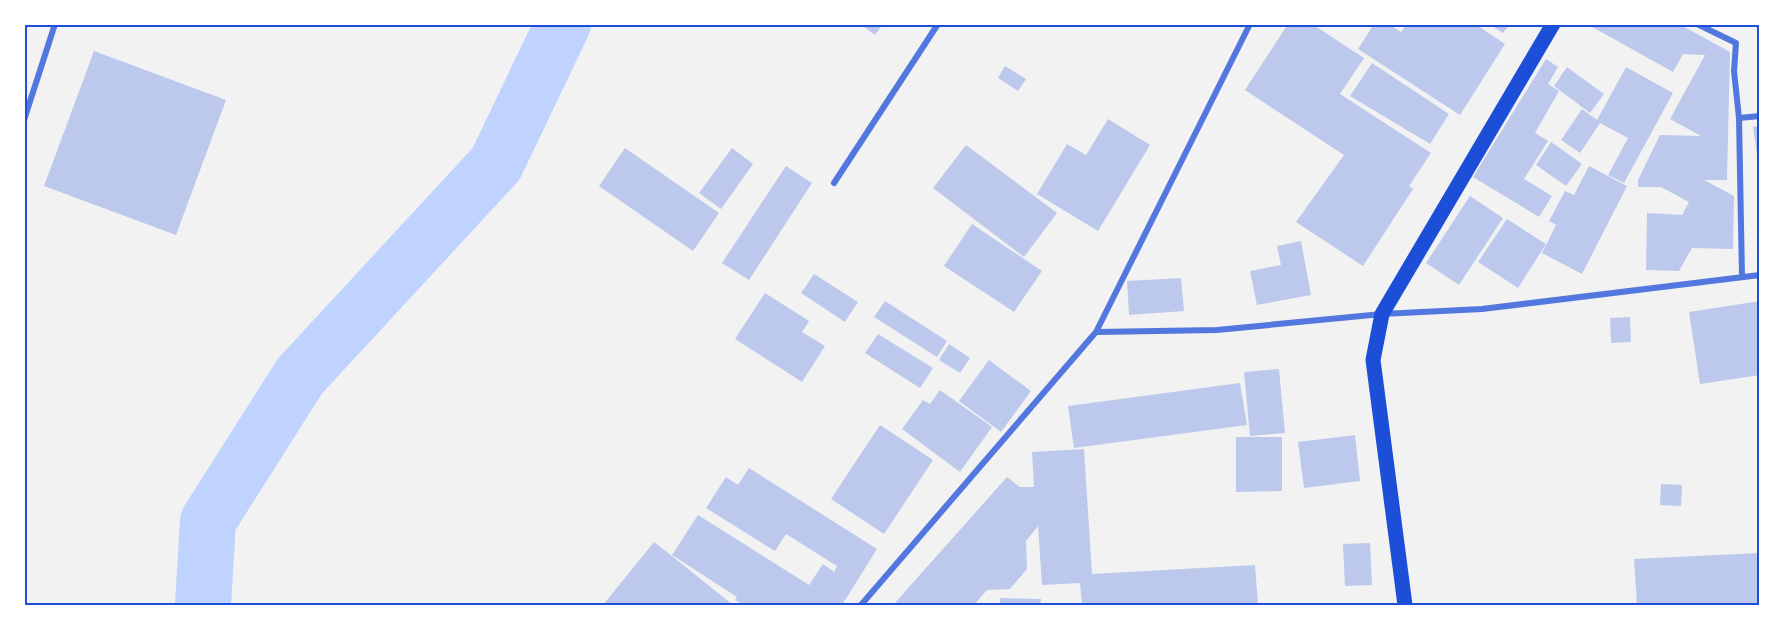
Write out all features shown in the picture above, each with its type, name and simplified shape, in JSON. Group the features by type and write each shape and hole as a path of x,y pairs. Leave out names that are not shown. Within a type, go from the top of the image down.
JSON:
{"main road":[{"path":"1405,605 1373,360 1382,314 1553,24"}],"street":[{"path":"24,120 55,24"},
{"path":"834,183 938,24"},
{"path":"861,605 1096,332 1250,24"},
{"path":"1697,24 1736,43 1734,70 1739,118 1742,277"},
{"path":"1739,118 1760,116"},
{"path":"1096,332 1217,330 1382,314 1482,309 1760,275"}],"building":[{"path":"860,24 883,24 875,35"},
{"path":"1288,24 1312,24 1364,58 1340,94 1431,153 1409,186 1413,189 1363,266 1296,222 1344,155 1245,90"},
{"path":"1374,24 1389,24 1401,32 1407,24 1475,24 1505,44 1460,115 1358,49"},
{"path":"1489,24 1510,24 1503,33"},
{"path":"1587,24 1679,24 1730,52 1727,180 1704,180 1734,196 1733,249 1692,248 1679,271 1646,270 1647,213 1682,215 1689,202 1661,187 1638,187 1638,180 1660,135 1701,136 1670,119 1705,55 1683,54 1673,72"},
{"path":"94,51 226,100 176,235 44,186"},
{"path":"1546,59 1558,67 1548,84 1559,91 1535,133 1548,141 1524,179 1552,196 1539,217 1473,177"},
{"path":"1372,63 1449,114 1430,144 1350,96"},
{"path":"1005,66 1026,79 1018,91 998,78"},
{"path":"1567,67 1604,94 1590,113 1554,86"},
{"path":"1626,67 1673,93 1624,183 1608,175 1628,138 1600,123 1580,153 1561,140 1582,109 1597,120"},
{"path":"1108,119 1150,145 1098,231 1037,194 1067,144 1086,155"},
{"path":"1760,126 1760,155 1757,155 1753,127"},
{"path":"1551,142 1582,164 1566,186 1536,165"},
{"path":"966,145 1057,213 1024,257 933,188"},
{"path":"625,148 719,213 693,251 599,186"},
{"path":"732,148 753,164 721,209 699,193"},
{"path":"786,166 812,183 749,280 722,263"},
{"path":"1589,166 1627,186 1582,274 1542,253 1556,225 1549,221 1565,191 1574,195"},
{"path":"1470,196 1503,218 1459,285 1426,263"},
{"path":"1507,219 1546,244 1518,288 1478,262"},
{"path":"972,224 1042,271 1014,312 944,266"},
{"path":"1301,241 1311,295 1257,305 1250,271 1281,265 1277,246"},
{"path":"814,274 858,302 845,322 801,293"},
{"path":"1181,278 1184,311 1129,315 1127,281"},
{"path":"765,293 809,321 802,332 825,346 802,382 735,339"},
{"path":"885,301 947,341 937,357 874,317"},
{"path":"1760,301 1760,375 1700,384 1689,312"},
{"path":"1630,317 1631,342 1611,343 1610,318"},
{"path":"878,334 933,368 920,388 865,353"},
{"path":"949,344 970,358 960,373 939,360"},
{"path":"989,360 1031,391 1001,432 959,401"},
{"path":"1279,369 1285,433 1250,436 1244,372"},
{"path":"1240,383 1247,425 1074,448 1068,406"},
{"path":"940,390 992,427 960,472 902,429 923,400 930,404"},
{"path":"880,425 933,460 884,534 831,499"},
{"path":"1355,435 1360,481 1304,488 1298,442"},
{"path":"1236,437 1282,437 1282,491 1236,492"},
{"path":"1084,449 1092,574 1255,565 1258,605 1082,605 1080,583 1042,585 1038,526 1026,541 1027,569 1010,589 987,590 974,605 893,605 1007,477 1020,487 1034,487 1032,452"},
{"path":"749,468 877,549 842,605 743,605 735,600 737,597 672,555 698,515 809,585 823,564 834,572 837,566 786,534 775,551 706,508 726,477 738,485"},
{"path":"1661,484 1682,485 1681,506 1660,505"},
{"path":"654,542 672,556 733,605 603,605"},
{"path":"1370,543 1372,585 1345,586 1343,544"},
{"path":"1760,553 1760,605 1637,605 1634,559"},
{"path":"1000,598 1041,599 1040,605 1000,605"}],"waterway":[{"path":"203,605 208,521 300,376 496,164 563,24"}]}
